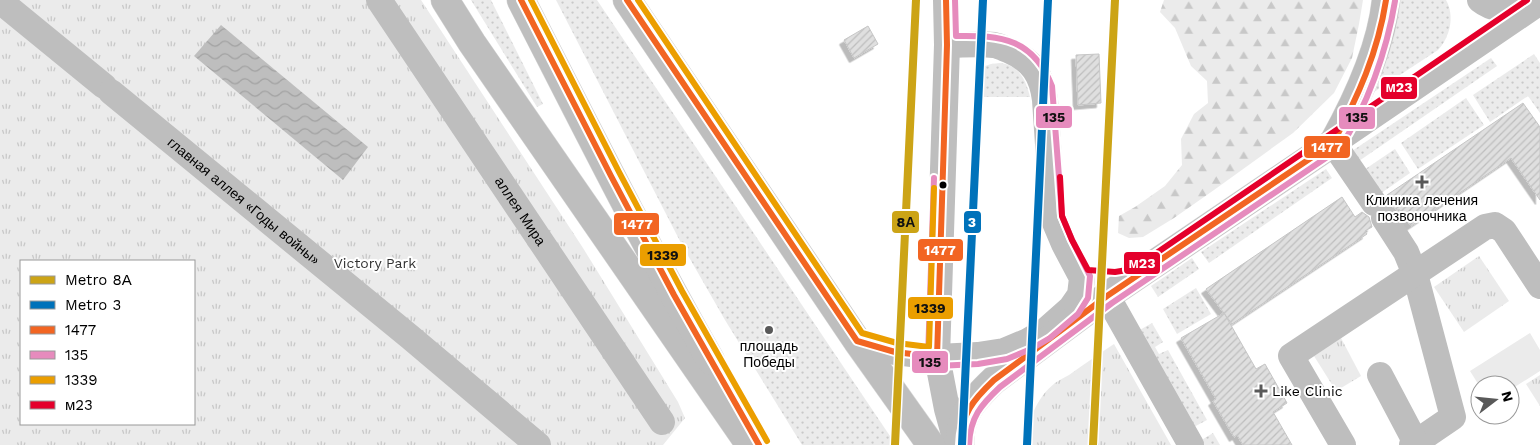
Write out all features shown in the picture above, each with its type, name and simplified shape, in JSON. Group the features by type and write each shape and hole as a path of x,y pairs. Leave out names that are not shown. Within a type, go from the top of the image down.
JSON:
{"main road":[{"path":"445,0 472,43 750,445"},
{"path":"521,0 669,286 759,445"},
{"path":"626,0 857,341 931,445"},
{"path":"959,445 962,424 967,410 978,395 994,380 1107,296 1333,143 1346,121 1378,41 1386,0"}],"street":[{"name":"аллея Мира","path":"379,0 662,422"},
{"path":"946,0 938,357 947,409 959,445"},
{"path":"1480,0 1487,5 1502,10 1534,6"},
{"name":"главная аллея «Годы войны»","path":"0,1 410,337 538,445"},
{"path":"1380,375 1414,444 1453,417 1415,274 1406,252 1333,143 1534,6"},
{"path":"857,341 895,352 938,357 978,355 1004,351 1028,341 1045,331 1071,308 1080,295 1082,278 1053,218 1044,88 1039,75 1030,63 1018,54 996,45 946,45"},
{"path":"1343,445 1291,356 1485,227 1495,225 1504,231 1540,286"},
{"path":"1082,278 1115,281 1136,276"},
{"path":"1107,296 1190,445"}],"green space":[{"name":"Victory Park","path":"0,0 421,0 583,248 678,402 685,418 663,445 0,445"},
{"path":"471,0 491,0 543,104 537,107"},
{"path":"556,0 597,0 896,445 802,445 725,320 682,245"},
{"path":"1164,0 1363,0 1352,58 1334,93 1293,133 1214,190 1143,237 1129,238 1118,233 1119,216 1165,186 1182,165 1181,139 1194,114 1208,103 1207,81 1191,66 1175,28 1160,12"},
{"path":"1398,0 1446,0 1451,19 1448,33 1438,50 1371,94"},
{"path":"1534,54 1540,63 1540,113 1528,96 1490,122 1473,95"},
{"path":"1491,58 1497,66 1359,161 1352,151"},
{"path":"1000,63 1007,64 1021,74 1030,97 975,97 977,76 982,67"},
{"path":"1466,98 1484,125 1418,169 1401,143"},
{"path":"1395,149 1410,173 1377,196 1361,172"},
{"path":"1326,169 1332,178 1209,263 1201,252"},
{"path":"1479,256 1509,301 1464,332 1434,287"},
{"path":"1192,258 1199,269 1158,297 1151,286"},
{"path":"1196,288 1211,314 1177,334 1163,309"},
{"path":"1152,323 1163,342 1155,347 1159,354 1168,350 1207,420 1192,428 1138,331"},
{"path":"1530,333 1540,350 1540,371 1520,384 1520,375 1472,375 1470,371"},
{"path":"1341,338 1361,376 1336,391 1314,356"},
{"path":"1114,344 1171,445 1027,445 1027,436 1034,411 1048,389"},
{"path":"1540,375 1540,406 1526,384"},
{"path":"1213,433 1220,445 1202,445 1200,441"}],"water":[{"path":"221,25 368,147 343,180 194,56"}],"building":[{"path":"868,26 878,44 854,58 844,40"},
{"path":"1099,54 1101,103 1078,105 1076,55"},
{"path":"1523,103 1540,127 1540,200 1511,158 1411,226 1399,209 1397,210 1389,204 1387,195"},
{"path":"1342,197 1355,217 1362,212 1369,217 1372,227 1365,231 1367,234 1232,324 1206,289"},
{"path":"1224,313 1256,369 1265,364 1287,403 1273,412 1292,445 1243,445 1237,435 1234,437 1213,401 1216,399 1181,338"}],"metro line":[{"name":"8А","path":"895,445 916,0"},
{"name":"3","path":"962,445 983,0"},
{"name":"3","path":"1027,445 1048,0"},
{"name":"8А","path":"1093,445 1115,0"}],"transit line":[{"name":"1477","path":"521,0 674,295 759,445"},
{"name":"1339","path":"531,0 682,291 767,441"},
{"name":"1477","path":"627,0 857,341 895,352 937,357 947,45 946,0"},
{"name":"1339","path":"638,0 862,333 897,343 929,347 934,188"},
{"name":"135","path":"934,178 928,357 930,362 937,366 978,364 1007,359 1031,349 1050,338 1078,314 1088,298 1090,276 1062,216 1052,86 1035,58 1025,49 1014,43 988,37 956,36 955,0"},
{"name":"1477","path":"960,445 963,425 969,408 994,380 1107,296 1333,143 1351,109 1366,74 1378,38 1386,0"},
{"name":"м23","path":"1060,177 1062,216 1088,270 1115,272 1133,269 1527,0"},
{"name":"135","path":"969,445 974,419 982,406 1000,387 1112,303 1339,149 1367,97 1387,39 1395,1"}],"place":[{"name":"Клиника лечения позвоночника","path":"1422,182"},
{"name":"площадь Победы","path":"769,330"},
{"name":"Like Clinic","path":"1261,391"}]}
